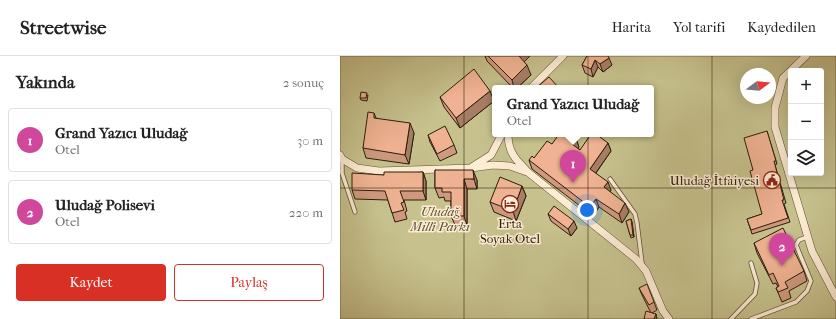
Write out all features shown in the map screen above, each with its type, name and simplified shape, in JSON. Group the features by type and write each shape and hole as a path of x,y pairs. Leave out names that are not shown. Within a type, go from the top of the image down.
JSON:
{"street":[{"path":"534,85 563,56"},
{"path":"806,56 783,78 775,108 775,127 812,251 836,297"},
{"path":"471,168 491,154 500,137"},
{"path":"508,137 508,144 514,157 529,173 636,259 646,272 669,319"},
{"path":"341,157 357,168 379,171 471,168 493,165 510,166 529,173"}],"lane":[{"path":"341,157 342,173 355,212"},
{"path":"610,179 635,214 638,223 642,266"},
{"path":"751,319 796,302 806,291 811,282 796,244 799,240 807,237"},
{"path":"731,319 755,294 757,283 751,263"}],"green space":[{"name":"Uludağ Millî Parkı","path":"340,56 836,56 836,319 340,319"}],"building":[{"path":"488,56 519,56 527,65 512,80"},
{"path":"587,56 608,56 609,58 600,64 595,60 591,69 582,65"},
{"path":"474,69 490,91 456,118 440,97"},
{"path":"549,77 556,85 540,85"},
{"path":"361,92 367,93 366,98 360,98"},
{"path":"368,112 374,113 374,118 410,123 405,155 363,148"},
{"path":"445,126 454,145 437,154 428,135"},
{"path":"767,131 776,161 774,161 784,200 782,200 788,218 751,230 747,219 762,214 750,171 753,170 744,138"},
{"path":"557,137 575,137 576,138 572,144 580,150 589,137 600,137 608,143 590,169 608,182 604,187 625,203 619,214 596,199 590,207 529,160 532,156 534,158 547,141 552,144"},
{"path":"435,170 473,170 474,179 464,179 464,216 451,216 451,192 442,192 442,188 435,188"},
{"path":"384,172 423,172 423,191 400,191 404,202 401,203 404,210 392,213 385,191 352,190 352,173 384,175"},
{"path":"500,177 522,186 513,211 490,202"},
{"path":"554,206 574,221 568,229 548,214"},
{"path":"631,219 633,235 630,235 626,221"},
{"path":"783,228 804,271 785,282 788,288 778,292 776,288 779,286 773,273 769,275 754,243"},
{"path":"647,284 654,302 649,305 639,288"},
{"path":"646,311 656,314 654,319 644,319"}],"place":[{"name":"Uludağ İtfaiyesi","path":"772,180"},
{"name":"Grand Yazıcı Uludağ","path":"573,183"},
{"name":"Erta Soyak Otel","path":"510,204"},
{"name":"Uludağ Polisevi","path":"782,266"}]}
